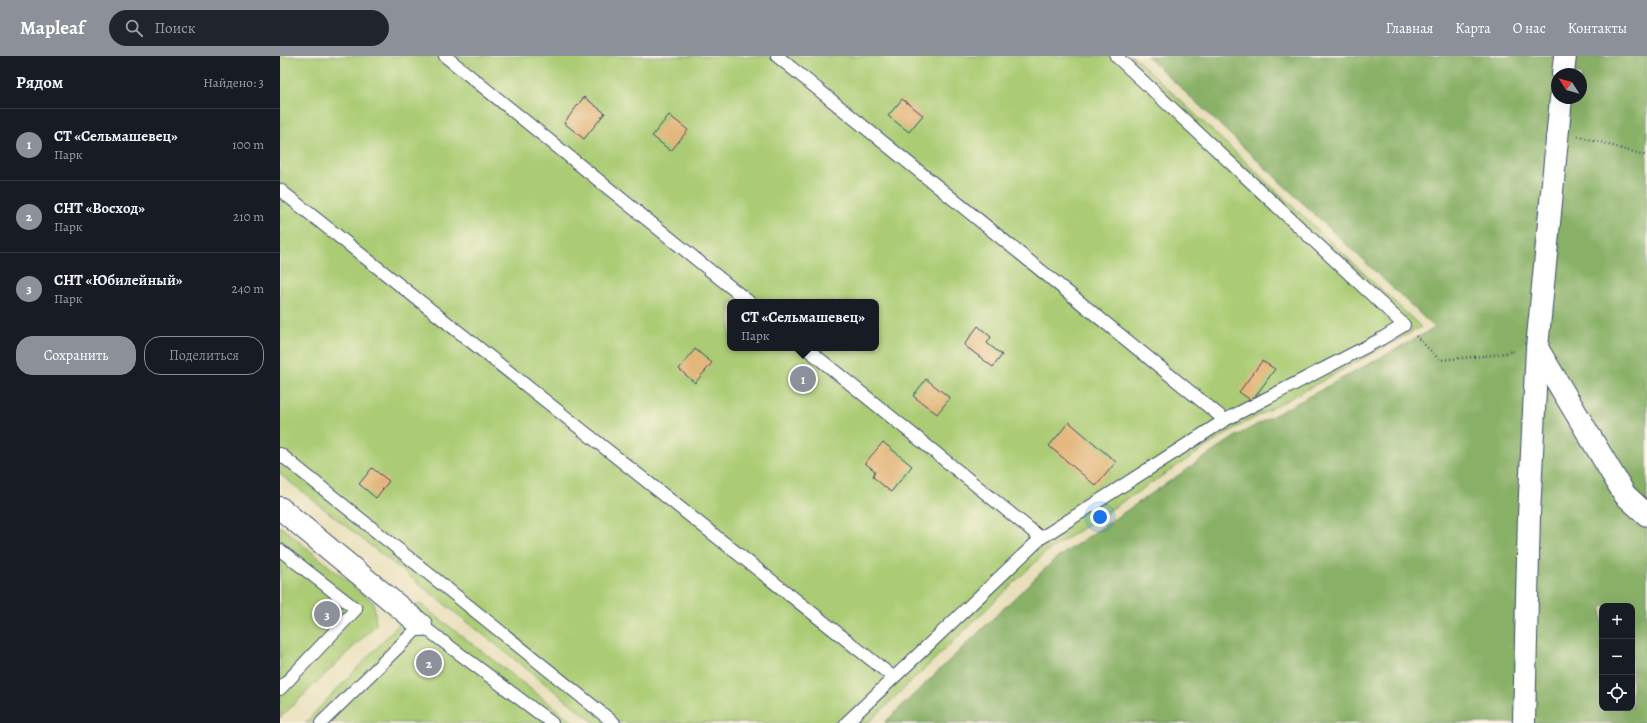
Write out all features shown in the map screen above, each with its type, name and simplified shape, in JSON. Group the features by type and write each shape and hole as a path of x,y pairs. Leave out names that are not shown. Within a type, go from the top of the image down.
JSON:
{"street":[{"path":"1564,68 1565,56"},
{"path":"1524,723 1530,515 1537,348 1560,104"},
{"path":"1537,348 1625,495 1647,515"},
{"path":"280,508 421,625"}],"lane":[{"path":"445,56 745,299"},
{"path":"777,56 1224,420"},
{"path":"846,723 1041,538 1224,420 1404,325 1116,56"},
{"path":"280,190 893,678"},
{"path":"810,351 1041,538"},
{"path":"280,454 614,723"},
{"path":"280,550 356,609 280,689"},
{"path":"321,723 421,625 552,723"}],"path":[{"path":"1558,129 1647,156"},
{"path":"1404,325 1440,360 1496,355 1537,348"}],"green space":[{"path":"280,56 1133,56 1421,327 1232,430 1046,552 868,723 595,723 280,474"},
{"path":"1147,56 1647,56 1647,723 884,723 1054,560 1236,436 1435,328"},
{"path":"280,526 374,603 376,625 280,718"},
{"path":"419,603 575,723 305,723"}],"building":[{"path":"584,97 605,113 584,139 564,123"},
{"path":"902,99 923,115 909,132 888,116"},
{"path":"669,115 688,130 671,151 652,136"},
{"path":"978,326 991,337 987,343 1002,355 993,367 964,345"},
{"path":"695,349 712,363 695,383 679,369"},
{"path":"1262,361 1275,369 1252,401 1239,392"},
{"path":"926,379 950,398 937,414 913,396"},
{"path":"1069,422 1116,462 1096,486 1049,446"},
{"path":"883,442 912,466 891,492 873,477 875,471 865,463"},
{"path":"372,468 389,481 376,498 359,484"}],"place":[{"name":"СТ «Сельмашевец»","path":"803,379"},
{"name":"СНТ «Юбилейный»","path":"327,614"},
{"name":"СНТ «Восход»","path":"429,663"}]}
